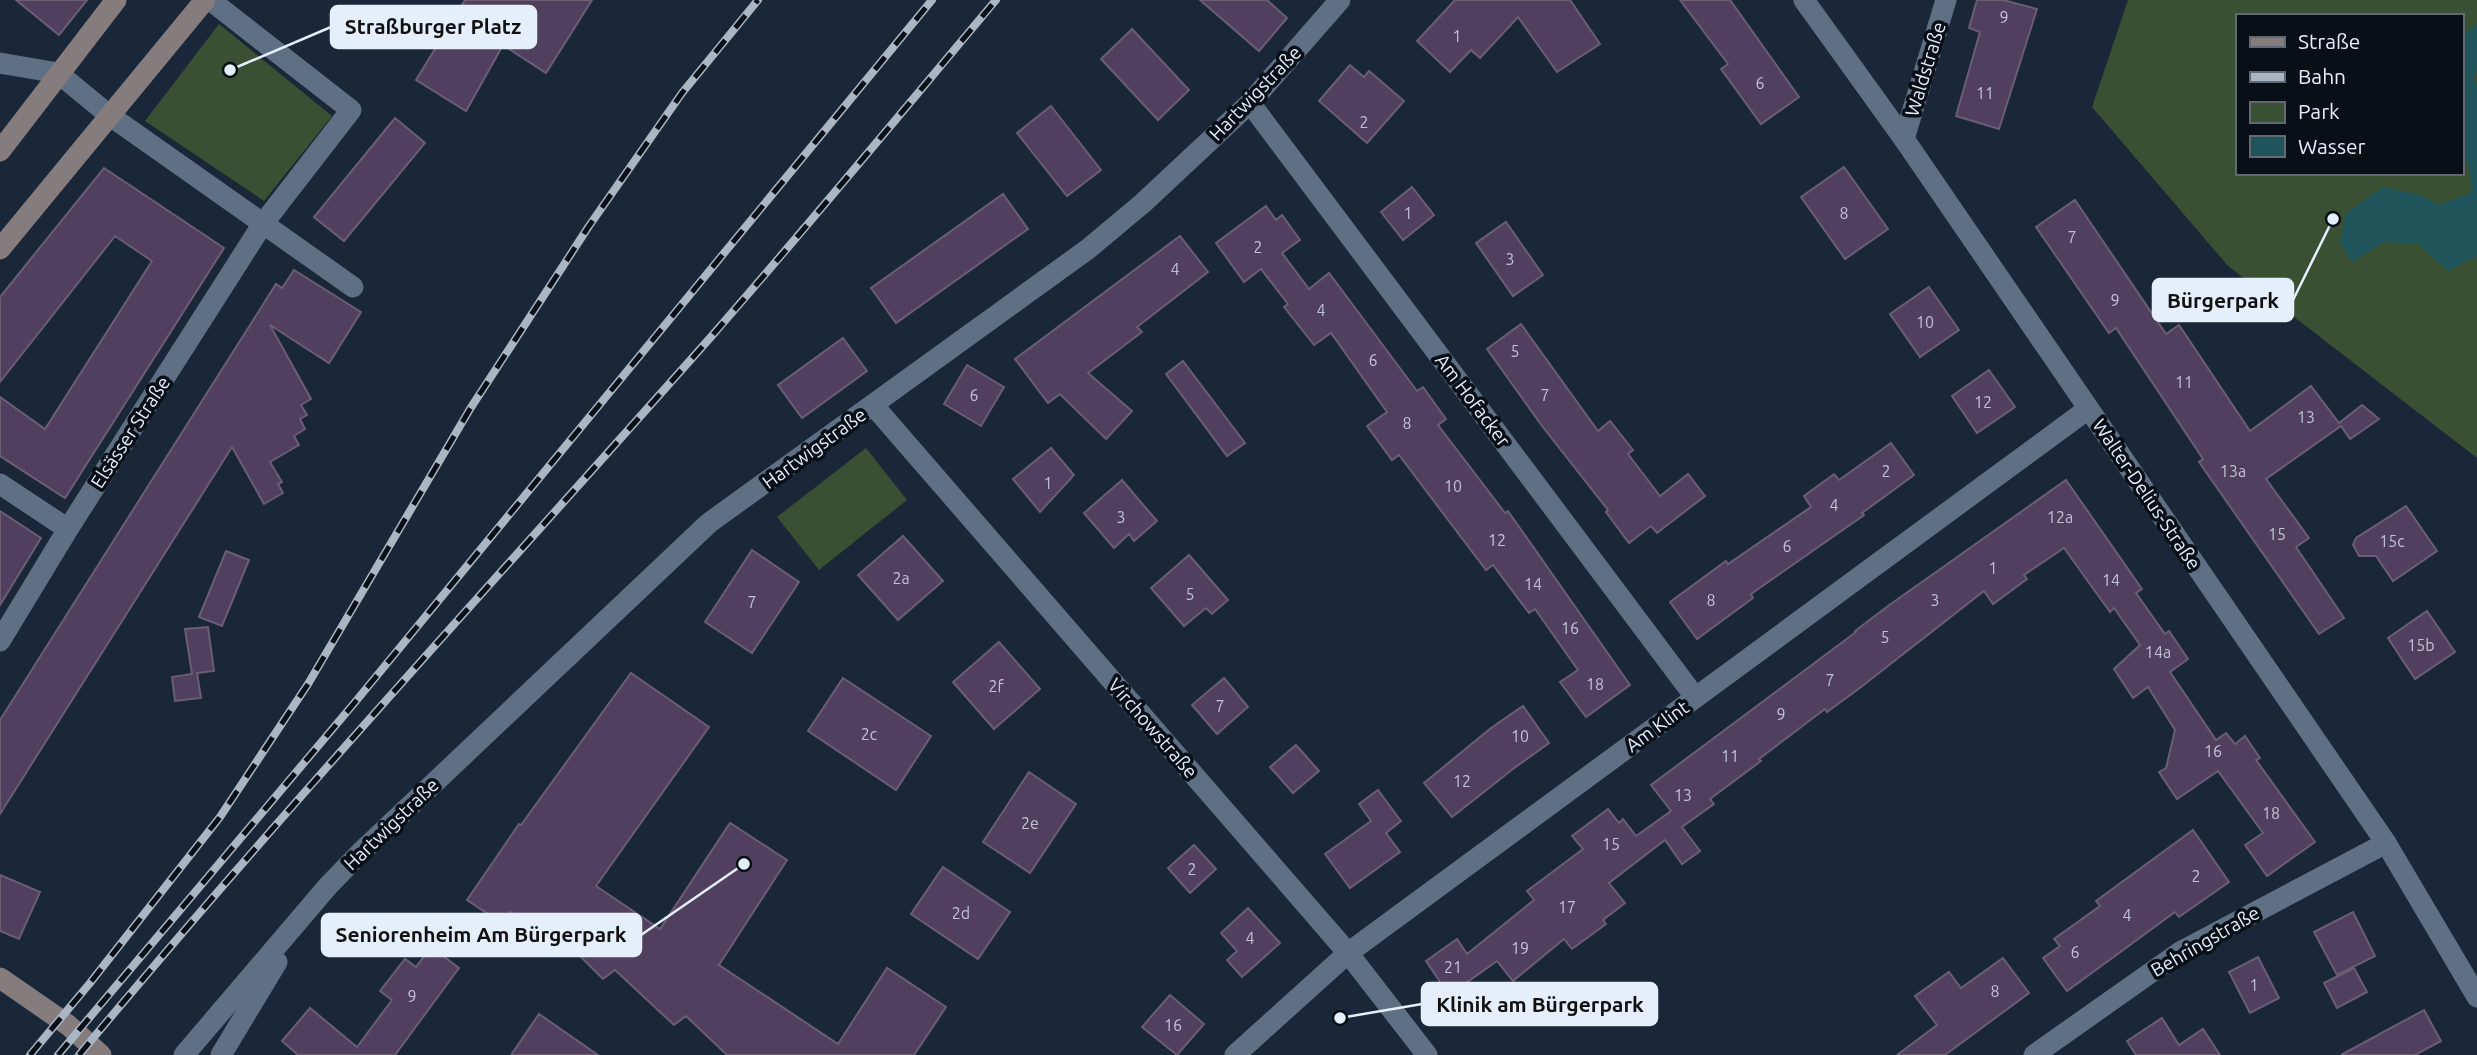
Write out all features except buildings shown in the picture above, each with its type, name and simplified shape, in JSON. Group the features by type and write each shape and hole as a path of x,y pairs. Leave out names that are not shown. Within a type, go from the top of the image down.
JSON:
{"main road":[{"path":"0,152 116,0"},
{"path":"0,249 109,115 208,0"},
{"path":"0,978 68,1026 101,1055"}],"street":[{"name":"Elsässer Straße","path":"0,641 68,529 262,225 351,110 208,0"},
{"name":"Hartwigstraße","path":"184,1055 328,886 360,853 709,523 1088,250 1143,203 1250,103 1340,0"},
{"name":"Walter-Delius-Straße","path":"1804,0 1904,139 2386,843 2477,996"},
{"name":"Waldstraße","path":"1904,139 1946,0"},
{"path":"0,63 58,73 109,115 353,287"},
{"name":"Am Hofacker","path":"1250,103 1696,697"},
{"name":"Virchowstraße","path":"873,405 1348,953 1427,1055"},
{"name":"Am Klint","path":"1235,1055 1348,953 2088,410"},
{"path":"0,484 68,529"},
{"name":"Behringstraße","path":"2034,1055 2180,951 2386,843"},
{"name":"Hartwigstraße","path":"221,1055 305,915"}],"green space":[{"path":"2128,0 2477,0 2477,458 2228,266 2092,107"},
{"path":"219,24 332,116 264,201 145,121"},
{"path":"866,448 907,500 819,570 777,517"}],"water":[{"path":"2477,23 2477,72 2473,76 2477,86 2477,256 2448,271 2418,244 2384,242 2352,262 2340,243 2346,213 2383,187 2421,195 2438,205 2472,192 2463,150 2463,36"}],"railway":[{"path":"30,1055 220,817 308,684 470,409 589,226 682,93 758,0"},
{"path":"58,1055 356,701 932,0"},
{"path":"79,1055 313,783 710,338 996,0"}],"place":[{"name":"Straßburger Platz","path":"230,70"},
{"name":"Bürgerpark","path":"2333,219"},
{"name":"Seniorenheim Am Bürgerpark","path":"744,864"},
{"name":"Klinik am Bürgerpark","path":"1340,1018"}]}
